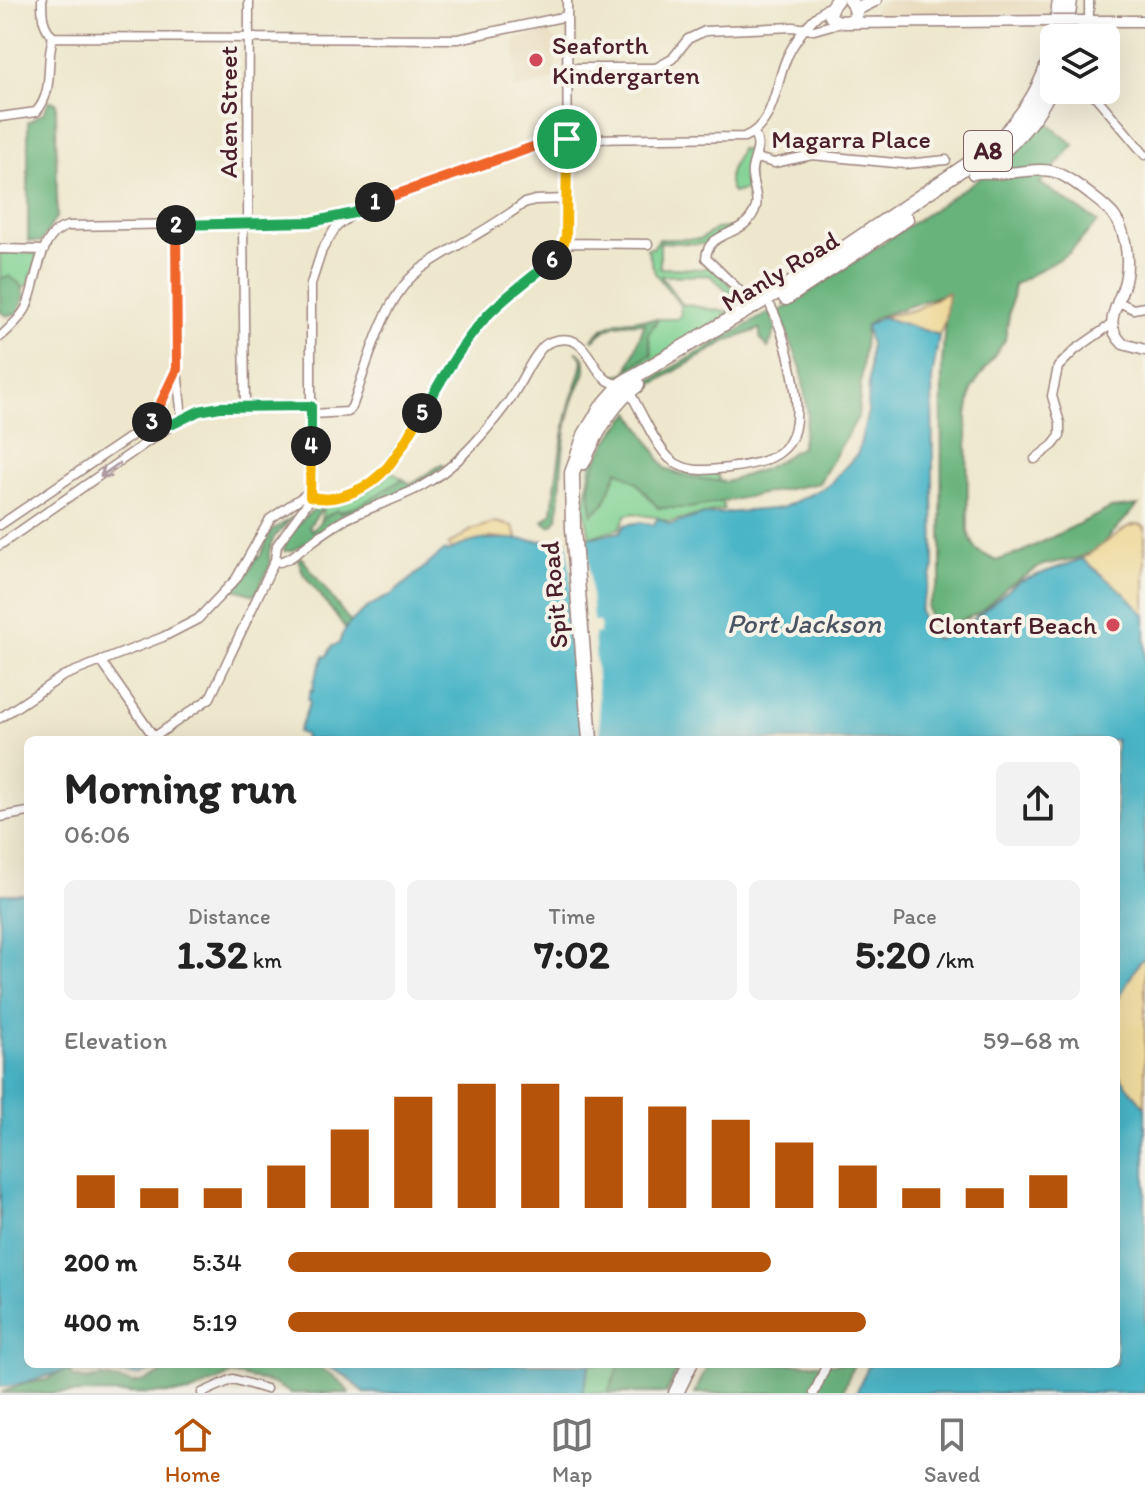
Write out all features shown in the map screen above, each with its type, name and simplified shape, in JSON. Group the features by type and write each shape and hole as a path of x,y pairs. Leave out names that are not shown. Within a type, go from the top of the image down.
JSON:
{"highway":[{"name":"Manly Road","path":"1056,24 1060,0"},
{"path":"1067,24 1070,0"},
{"name":"Manly Road","path":"582,441 602,407 626,387 769,303 961,172 997,143 1032,99 1040,83"},
{"name":"Manly Road","path":"769,303 808,285 973,174 1023,130 1041,104"},
{"name":"Manly Road","path":"576,529 578,487 584,461 626,387"},
{"name":"Spit Road","path":"582,441 572,473 590,736"},
{"name":"Spit Road","path":"576,529 596,736"},
{"path":"676,1393 688,1368"},
{"path":"686,1393 698,1368"}],"main road":[{"path":"833,2 831,16 842,23 852,19 853,7 873,1"}],"street":[{"path":"0,117 36,112 45,101 53,37 42,19 42,0"},
{"name":"Aden Street","path":"245,406 249,0"},
{"path":"0,718 63,676 175,632 207,612 236,579 270,519 295,500 305,495 332,499 362,488 380,477 476,329 506,297 561,252 565,243 568,199 567,0"},
{"path":"1082,24 1089,0"},
{"path":"873,1 869,12 875,21"},
{"path":"0,337 25,310 44,250 51,234 58,228 311,222 354,213 423,184 533,147 567,139 739,139 754,133 767,117 787,58 810,22 833,2"},
{"path":"853,7 875,21"},
{"path":"53,37 458,39 567,16"},
{"path":"567,68 656,68 672,59 688,39 705,31 793,27 814,30 842,23 875,21 1145,21"},
{"path":"1102,104 1145,155"},
{"path":"739,290 706,258 706,250 710,242 746,225 752,214 757,197 752,169 757,158 754,133"},
{"name":"Magarra Place","path":"757,158 774,163 812,155 906,164 946,160"},
{"path":"997,156 995,166 1001,174"},
{"path":"973,174 1049,169 1068,178 1114,216 1124,235 1126,263 1124,287 1111,317 1112,324 1123,344 1145,350"},
{"path":"0,545 173,424 199,411 245,406 348,412 387,314 408,281 423,266 524,203 568,199"},
{"path":"156,736 210,698 278,561 277,545 306,507 310,496 310,301 313,271 329,237 354,213"},
{"path":"176,225 177,369 182,419"},
{"path":"565,243 648,244"},
{"path":"0,249 44,250"},
{"path":"1117,301 1133,309 1145,307"},
{"path":"278,561 290,558 347,518 433,482 462,456 509,401 539,352 549,342 565,339 579,343 603,377 612,384 626,387 669,458 690,470 750,465 778,455 791,441 795,417 794,381 789,352 769,303"},
{"path":"1035,459 1060,436 1060,423 1052,396 1058,367 1075,350 1112,324"},
{"path":"0,525 152,422 177,369"},
{"path":"582,441 584,425 604,394 603,377"},
{"path":"152,422 173,424"},
{"path":"101,661 150,736"},
{"path":"0,817 24,813"},
{"path":"814,1393 825,1368"},
{"path":"202,1393 233,1379 266,1389"}],"shaded area":[{"path":"888,0 1052,0 1052,14 878,16 874,11 877,6"},
{"name":"Seaforth Kindergarten","path":"548,32 556,40 556,79 515,90 516,39"}],"green space":[{"path":"49,101 56,102 57,216 41,242 28,241 28,122 44,112"},
{"path":"1047,123 1074,145 1040,183 1098,222 1069,253 1014,285 1005,340 972,388 967,415 968,532 976,550 996,561 1022,552 1111,508 1138,505 1097,550 1078,558 1043,565 1007,587 981,612 941,629 930,622 927,607 941,578 942,365 947,293 877,317 866,325 858,417 819,483 690,508 658,508 637,483 618,470 604,504 592,514 590,486 597,459 631,412 665,468 680,476 726,482 766,468 801,447 808,415 801,368 779,312 980,178"},
{"path":"740,149 750,151 751,199 747,200 748,189 733,193 729,182 730,171"},
{"path":"733,228 706,244 660,242 660,268 703,269 711,266 734,293 731,294 710,275 661,276 682,304 726,312 736,306 740,298 746,300 765,289 765,293 619,380 611,376 626,373 652,354 648,334 658,319 677,319 681,314 680,305 655,273 647,248 653,248 659,239 701,239 716,229"},
{"path":"0,253 34,253 38,258 28,284 0,304"},
{"path":"9,276 20,284 25,295 18,313 6,316 0,311 0,278"},
{"path":"770,312 776,328 768,348 760,338 760,329 727,341 641,391 639,387"},
{"path":"658,319 648,334 652,353 628,369 645,323 617,325 592,339 614,323"},
{"path":"576,351 584,358 585,373 567,423 558,517 549,526 543,521 552,513 566,420 582,366 583,359"},
{"path":"592,459 679,473 718,474 724,509 669,522 636,513 626,515 620,528 590,537 584,508"},
{"path":"442,464 444,466 430,478 291,551 284,551 292,533 315,509 320,507 321,510 309,526 312,530 337,510 340,513 360,505 403,479 411,484"},
{"path":"390,471 403,479 360,505 326,516 320,522 324,506 358,496 383,480"},
{"path":"293,517 274,537 269,552 270,565 255,595 234,589 252,567 257,551 257,559 260,557 271,531"},
{"path":"301,557 351,623 346,629 303,573 298,559"},
{"path":"173,1368 320,1368 337,1379 349,1393 291,1393 272,1383 232,1374 189,1393 0,1393 30,1382 47,1380 63,1370 71,1372 73,1377 86,1380 102,1377 134,1383"},
{"path":"589,1368 678,1368 667,1393 582,1393"},
{"path":"618,1368 678,1368 666,1393 608,1393"},
{"path":"706,1368 852,1368 842,1393 695,1393"}],"sand":[{"path":"948,292 945,321 939,335 882,317 914,310"},
{"path":"495,522 513,526 518,540 493,537 451,549 448,545 472,530"},
{"name":"Clontarf Beach","path":"1139,524 1145,527 1145,669 1018,582 1082,559 1129,526"},
{"path":"1145,958 1145,1108 1120,1076 1120,996 1139,962"}],"water":[{"name":"Port Jackson","path":"882,317 939,335 932,379 934,567 920,610 924,629 936,639 974,619 1018,582 1082,559 1124,593 1145,615 1145,958 1139,962 1120,996 1120,736 578,736 572,732 568,736 305,736 298,732 324,656 332,646 339,644 345,629 366,609 390,596 445,550 447,552 489,539 574,540 620,532 625,525 641,522 653,525 658,518 670,525 702,515 782,508 828,486 858,453 868,411 870,344 866,326"},
{"path":"0,894 24,894 24,1368 161,1368 139,1375 69,1370 0,1387"},
{"path":"1120,1076 1145,1108 1145,1393 856,1393 867,1368 1120,1368"},
{"path":"331,1368 589,1368 582,1393 364,1393 346,1376"}],"pier":[{"path":"587,534 593,621 598,621 601,626 599,633 594,634 601,736 584,736 567,536"}],"place":[{"name":"Seaforth Kindergarten","path":"536,60"},
{"name":"Clontarf Beach","path":"1113,625"}],"route":[{"path":"567,139 568,199 566,236 561,252 485,318 464,344 386,470 370,484 326,500 310,496 311,406 220,407 199,411 173,424 152,422 177,369 176,225 311,222 354,213 423,184 533,147 567,139"}]}
